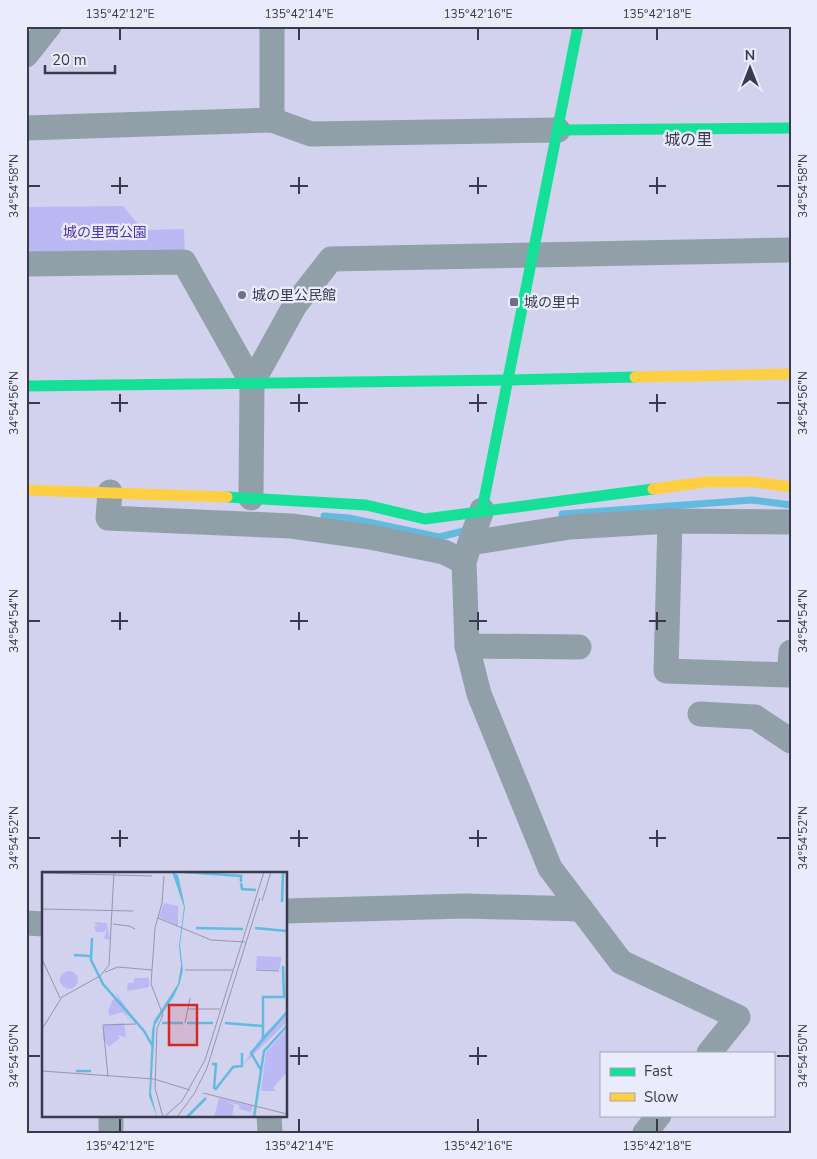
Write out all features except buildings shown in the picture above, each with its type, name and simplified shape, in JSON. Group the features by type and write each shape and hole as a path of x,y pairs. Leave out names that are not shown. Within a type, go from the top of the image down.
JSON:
{"street":[{"path":"26,55 49,26"},
{"path":"272,26 272,120"},
{"path":"578,26 482,510 467,552 467,646 479,694 550,868 620,962 738,1017 710,1052"},
{"path":"26,128 272,120 311,134 791,128"},
{"path":"251,498 252,383 295,305 331,259 791,250"},
{"path":"26,264 184,262 252,383"},
{"path":"26,386 509,380 791,374"},
{"path":"26,490 251,498 366,505 425,519 706,482 755,482 791,487"},
{"path":"110,492 108,518 291,526 370,537 444,552 467,552 570,527 670,521 791,522"},
{"path":"670,521 666,671 789,674 791,652"},
{"path":"467,646 579,647"},
{"path":"700,714 755,717 791,741"},
{"path":"288,911 465,906 580,909"},
{"path":"26,923 42,924"},
{"path":"110,1133 111,1116"},
{"path":"269,1116 270,1133"},
{"path":"644,1133 658,1116"}],"green space":[{"name":"城の里西公園","path":"123,206 143,230 184,229 185,256 26,257 26,207"}],"waterway":[{"path":"562,514 752,500 791,505"},
{"path":"324,516 349,518 439,537 468,530"}],"traffic: fast":[{"path":"482,510 578,26"},
{"path":"558,130 791,128"},
{"path":"26,386 635,377"},
{"path":"227,497 366,505 425,519 653,489"}],"traffic: slow":[{"path":"635,377 791,374"},
{"path":"653,489 706,482 755,482 791,487"},
{"path":"26,490 227,497"}],"place":[{"name":"城の里公民館","path":"242,295"},
{"name":"城の里中","path":"514,302"}],"district":[{"name":"城の里","path":"688,139"}]}
